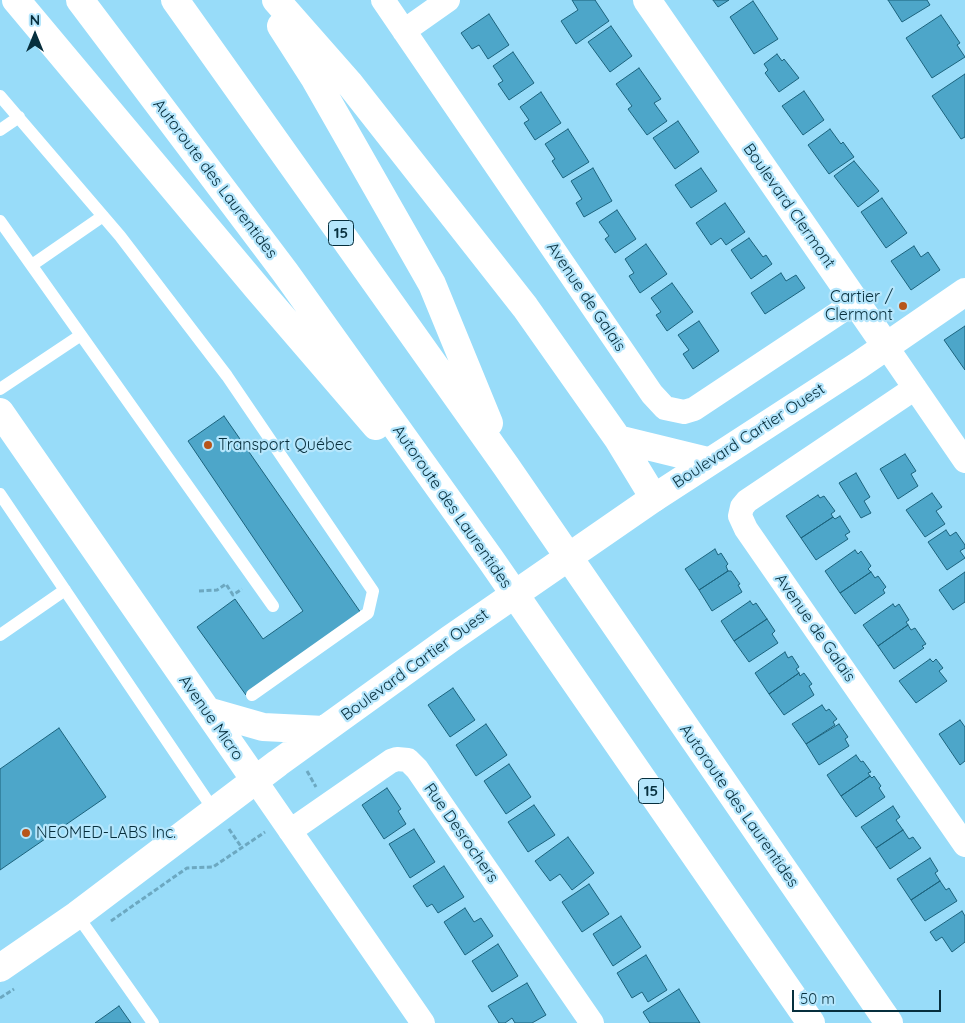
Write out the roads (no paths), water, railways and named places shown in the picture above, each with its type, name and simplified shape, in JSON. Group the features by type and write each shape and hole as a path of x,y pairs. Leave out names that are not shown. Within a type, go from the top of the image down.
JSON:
{"main road":[{"path":"9,0 46,36"},
{"path":"16,0 258,289 491,560"},
{"name":"Autoroute des Laurentides","path":"80,0 285,272 491,560 811,1023"},
{"name":"Autoroute des Laurentides","path":"174,0 506,466 889,1023"},
{"path":"265,0 315,79 432,284 506,466"},
{"path":"276,0 349,83 485,256 557,352 618,439 654,498"},
{"name":"Boulevard Clermont","path":"648,0 886,346"},
{"name":"Boulevard Cartier Ouest","path":"0,968 222,820 255,780 474,623 708,461 886,346 965,292"},
{"name":"Avenue Micro","path":"0,412 255,780"},
{"path":"618,439 708,461"},
{"path":"207,711 263,727 324,730"}],"street":[{"name":"Avenue de Galais","path":"383,0 652,394 665,408 684,412 694,409 855,302"},
{"path":"404,31 448,0"},
{"name":"Boulevard Clermont","path":"886,346 965,462"},
{"name":"Avenue de Galais","path":"915,388 747,501 742,507 740,516 752,537 965,846"},
{"name":"Rue Desrochers","path":"290,831 391,761 397,759 408,760 417,768 592,1023"},
{"name":"Avenue Micro","path":"255,780 423,1023"}],"lane":[{"path":"0,96 103,216 227,376 373,591 368,613 252,695"},
{"path":"0,130 19,118"},
{"path":"32,265 103,216"},
{"path":"0,221 272,606"},
{"path":"0,389 81,335"},
{"path":"0,494 222,820"},
{"path":"0,635 65,590"},
{"path":"77,915 153,1023"}],"place":[{"name":"Cartier / Clermont","path":"903,306"},
{"name":"Transport Québec","path":"208,445"},
{"name":"NEOMED-LABS Inc.","path":"26,833"}]}
